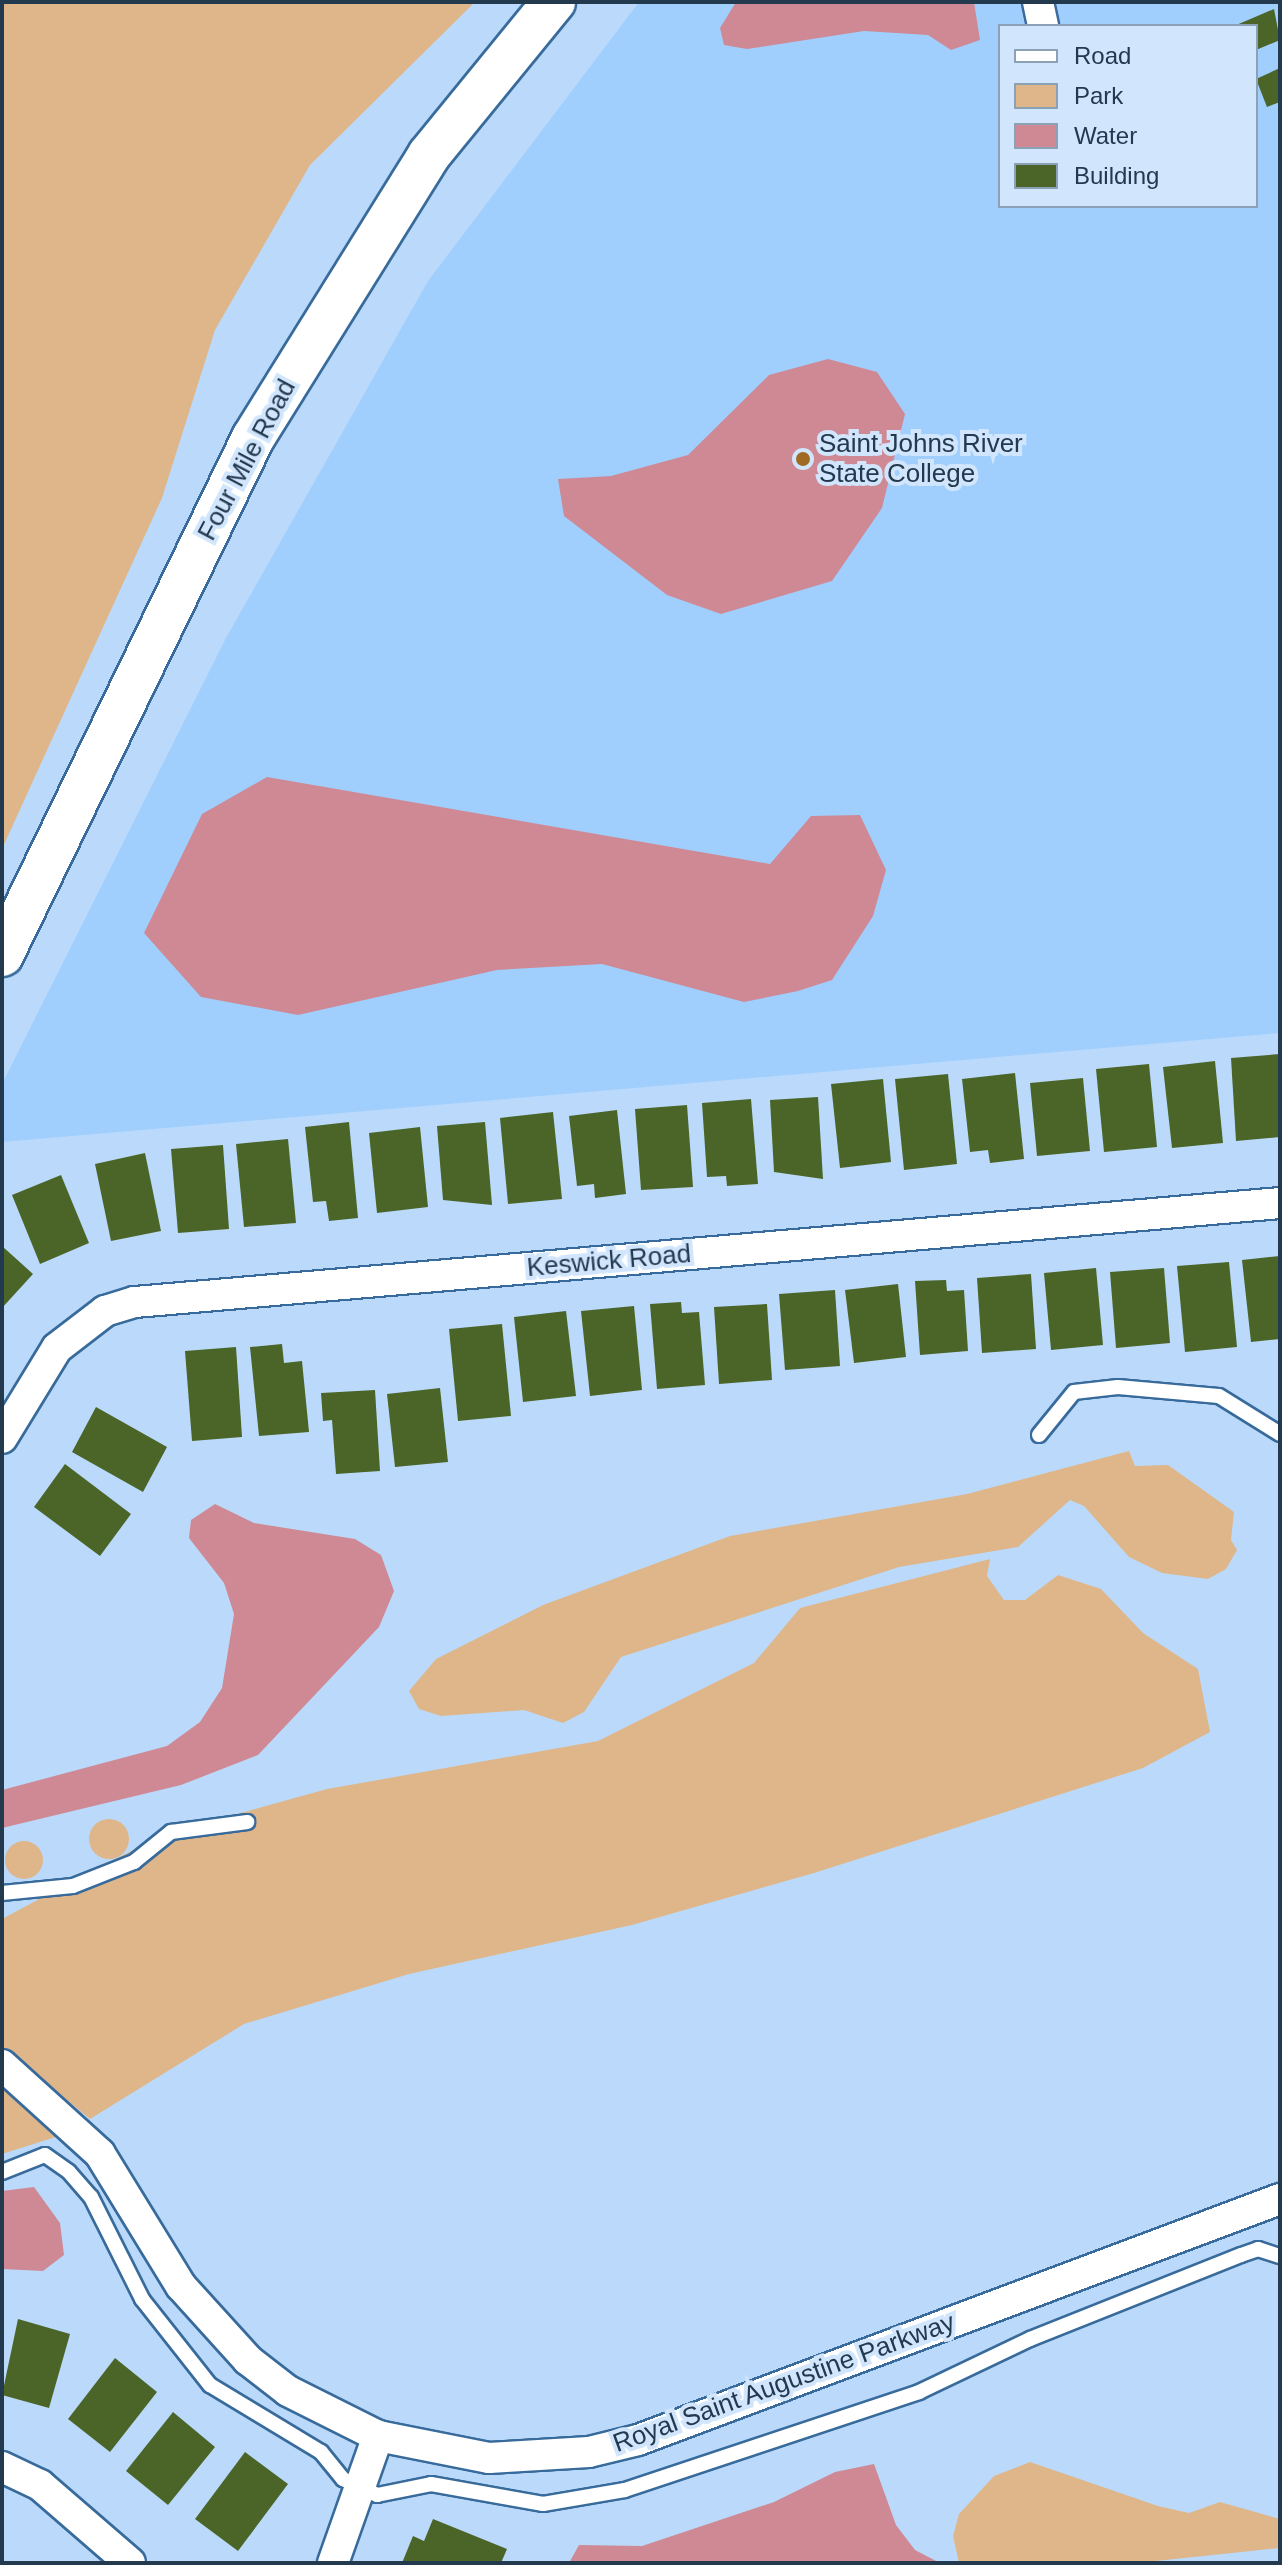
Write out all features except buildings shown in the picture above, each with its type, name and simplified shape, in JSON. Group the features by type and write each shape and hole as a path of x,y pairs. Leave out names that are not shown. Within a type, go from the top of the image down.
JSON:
{"main road":[{"name":"Four Mile Road","path":"2,955 253,438 429,155 554,2"}],"street":[{"path":"1038,2 1043,24"},
{"name":"Keswick Road","path":"2,1438 57,1348 105,1311 135,1302 1280,1203"},
{"name":"Royal Saint Augustine Parkway","path":"2,2065 100,2154 212,2326 288,2391 378,2436 489,2458 577,2454 638,2440 1280,2199"},
{"path":"333,2563 378,2436"},
{"path":"2,2467 40,2485 130,2563"}],"lane":[{"path":"1039,1435 1074,1392 1118,1387 1219,1396 1280,1434"},
{"path":"2,1893 73,1886 134,1862 171,1832 247,1822"},
{"path":"2,2172 45,2155 69,2172 91,2197 142,2299 210,2385 312,2447 360,2487 377,2495 431,2484 543,2504 625,2490 919,2392 1030,2339 1241,2255 1258,2249 1280,2256"}],"shaded area":[{"name":"Saint Johns River State College","path":"639,2 1280,2 1280,1033 2,1142 2,1084 226,638 428,281"}],"green space":[{"path":"2,2 475,2 310,165 215,330 162,498 2,849"},
{"path":"1129,1451 1135,1466 1168,1465 1234,1512 1231,1540 1237,1550 1226,1569 1208,1579 1162,1573 1129,1557 1084,1506 1070,1500 1018,1547 899,1567 621,1657 584,1712 563,1723 524,1710 441,1716 419,1709 409,1691 436,1659 543,1605 730,1536 967,1494"},
{"path":"990,1559 987,1576 1004,1600 1025,1600 1058,1575 1101,1589 1143,1633 1198,1669 1210,1732 1143,1768 814,1873 632,1925 409,1974 244,2024 90,2119 2,2047 2,1919 95,1869 168,1833 327,1789 598,1741 754,1663 800,1608"},
{"path":"109,1819 123,1825 129,1839 123,1853 109,1859 95,1853 89,1839 95,1825"},
{"path":"24,1841 37,1847 43,1860 37,1873 24,1879 11,1873 5,1860 11,1847"},
{"path":"2,2083 62,2135 2,2154"},
{"path":"1030,2462 1158,2506 1189,2513 1220,2502 1280,2519 1280,2548 1137,2563 959,2563 953,2536 959,2514 994,2476"}],"water":[{"path":"736,2 974,2 980,40 951,50 928,35 864,31 747,49 724,45 720,28"},
{"path":"828,359 877,372 905,414 882,508 832,581 721,614 667,595 564,516 558,479 611,476 688,455 769,375"},
{"path":"267,777 770,864 811,816 860,815 886,870 873,916 832,980 798,991 744,1002 602,964 497,970 298,1015 201,997 144,933 202,814"},
{"path":"215,1504 254,1523 355,1539 381,1555 394,1591 379,1627 258,1755 181,1785 2,1828 2,1790 167,1746 200,1722 222,1688 234,1614 224,1583 189,1538 191,1520"},
{"path":"34,2187 60,2223 64,2255 43,2271 2,2269 2,2191"},
{"path":"874,2464 896,2525 915,2550 940,2563 569,2563 579,2545 642,2546 774,2502 835,2472"}],"place":[{"name":"Saint Johns River State College","path":"803,459"}]}
